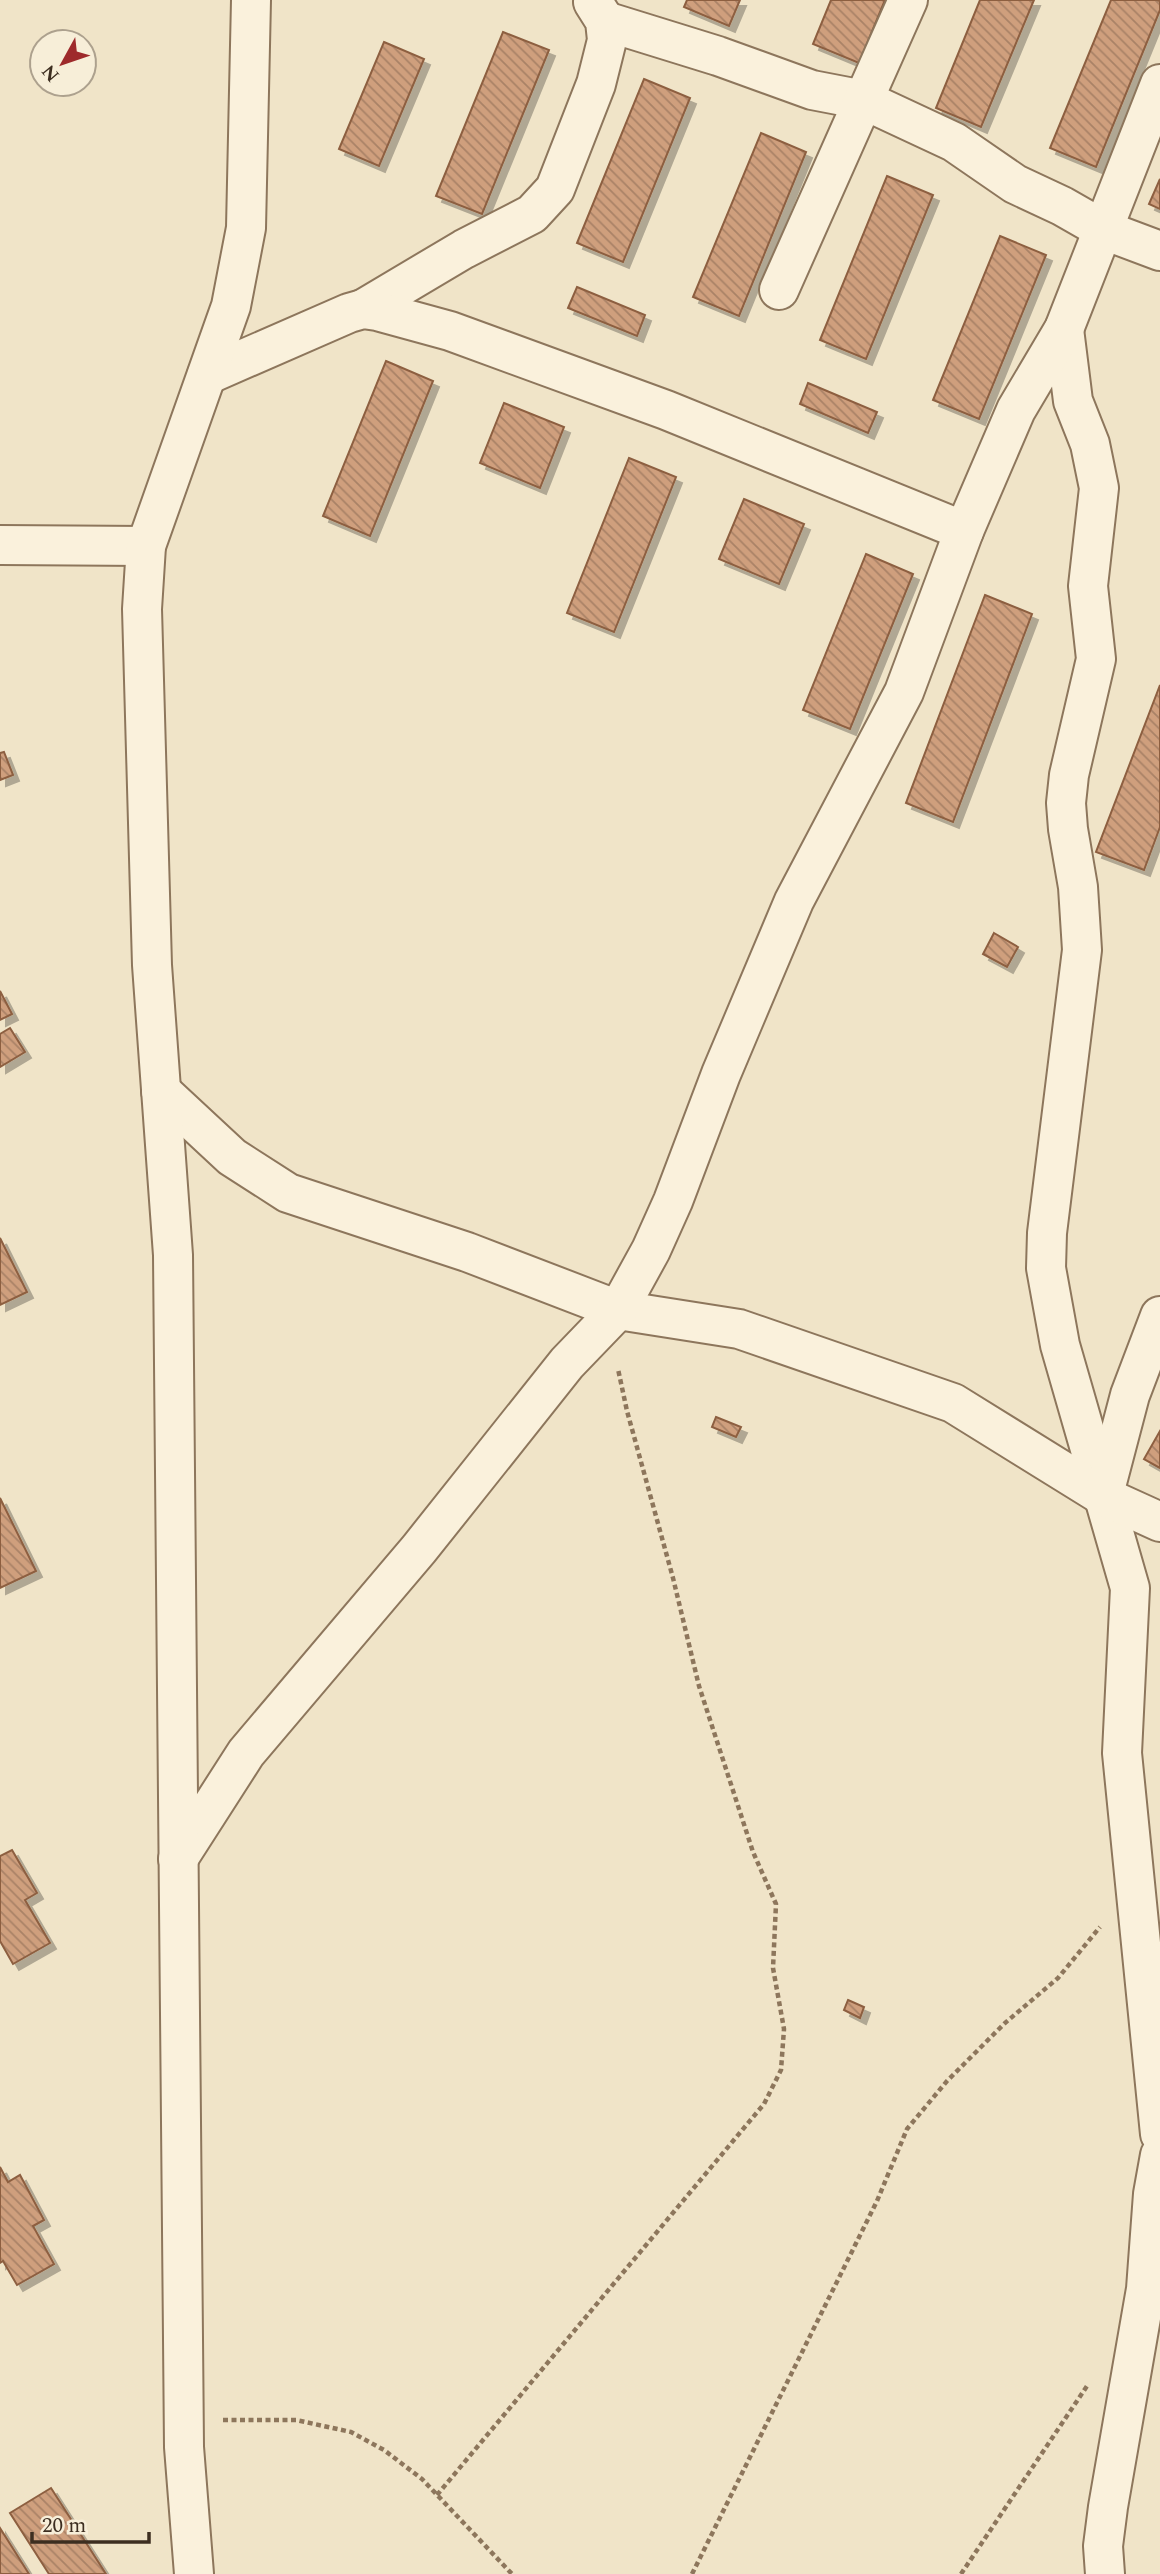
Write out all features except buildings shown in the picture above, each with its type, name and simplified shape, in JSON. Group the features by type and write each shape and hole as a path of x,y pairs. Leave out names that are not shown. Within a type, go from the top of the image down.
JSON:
{"street":[{"path":"194,2574 184,2428 173,1255 152,965 142,610 146,546 231,306 246,228 251,0"},
{"path":"779,290 908,0"},
{"path":"207,375 316,326 363,309 464,249 532,214 544,204 555,189 596,84 607,40 598,10"},
{"path":"598,10 812,90 864,100 954,142 1014,184 1062,206 1104,230 1160,251"},
{"path":"178,1859 246,1753 419,1549 567,1363 612,1315 651,1250 794,901 904,692 964,531 1016,410 1064,329 1160,84"},
{"path":"363,309 450,331 666,410 964,531"},
{"path":"1064,329 1073,401 1090,444 1098,480 1088,586 1096,659 1069,775 1066,803 1078,887 1082,950 1047,1233 1046,1268 1060,1345 1130,1588 1122,1753 1160,2134"},
{"path":"0,545 146,546"},
{"path":"161,1091 232,1157 288,1193 467,1252 612,1315 739,1329 953,1403 1103,1496 1160,1522"},
{"path":"1103,1496 1130,1395 1160,1316"},
{"path":"1105,2574 1103,2546 1108,2507 1146,2289 1153,2194 1160,2155"}],"path":[{"path":"437,2495 764,2104 781,2070 784,2029 774,1968 776,1904 753,1852 699,1686 673,1578 627,1411 612,1315"},
{"path":"692,2574 877,2201 907,2129 947,2081 1006,2023 1058,1978 1136,1883"},
{"path":"961,2574 1088,2385"},
{"path":"184,2428 231,2418 296,2420 351,2432 384,2450 422,2479 512,2574"}]}
